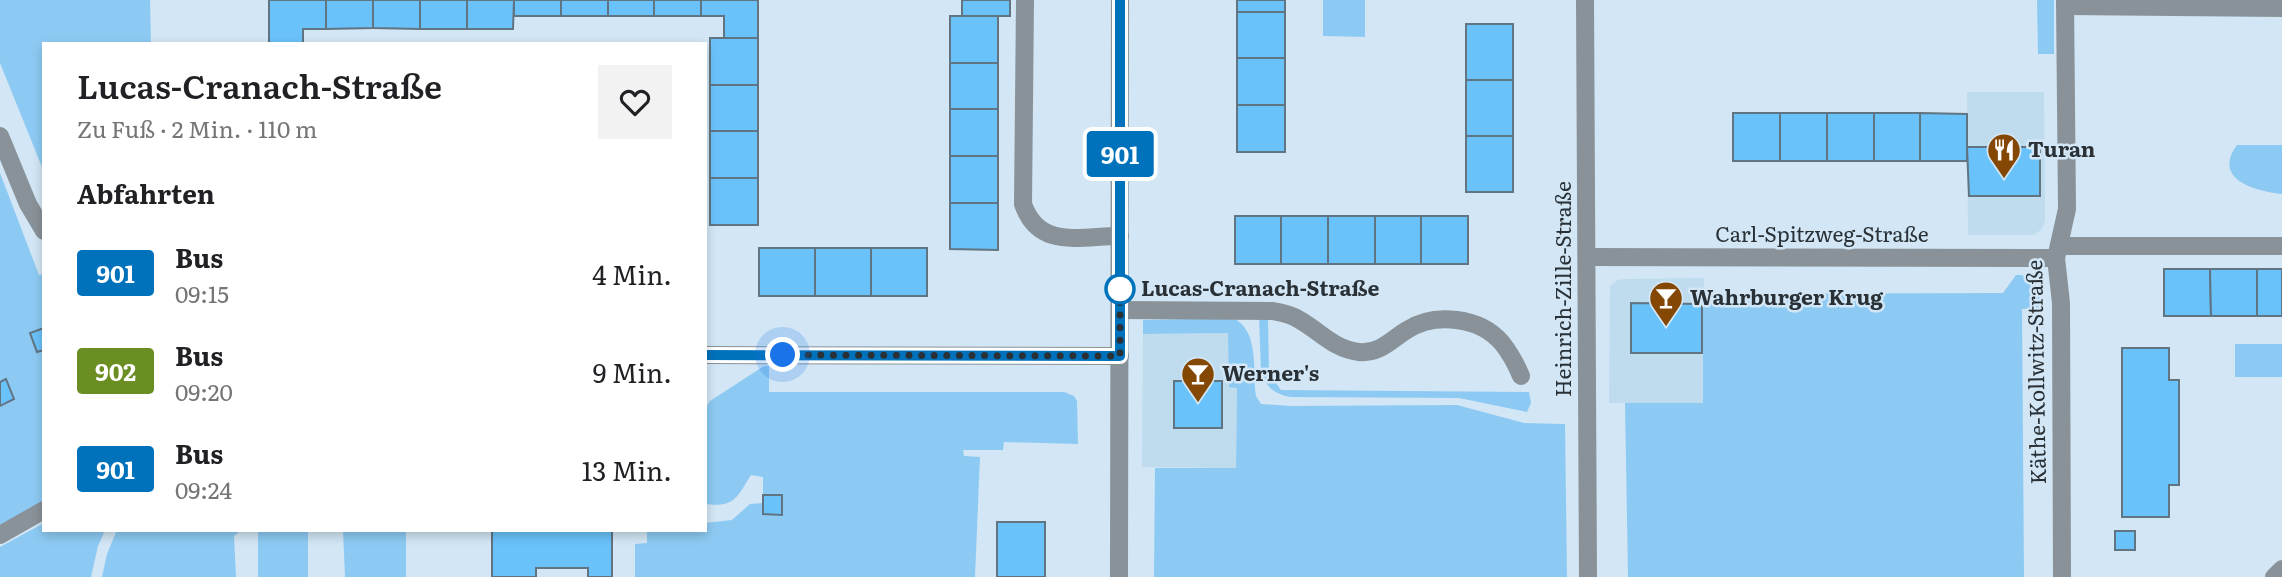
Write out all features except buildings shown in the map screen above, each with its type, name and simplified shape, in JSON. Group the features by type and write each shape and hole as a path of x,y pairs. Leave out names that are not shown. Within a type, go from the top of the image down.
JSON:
{"street":[{"path":"1025,0 1023,204 1028,219 1050,237 1120,236"},
{"path":"1119,577 1120,0"},
{"name":"Heinrich-Zille-Straße","path":"1585,0 1588,577"},
{"path":"2065,3 2282,8"},
{"name":"Käthe-Kollwitz-Straße","path":"2062,577 2061,303 2058,252 2067,209 2065,3"},
{"path":"0,136 28,204 42,228"},
{"name":"Carl-Spitzweg-Straße","path":"1587,257 2058,252 2282,246"},
{"path":"1120,310 1273,311 1290,314 1301,320 1338,347 1365,352 1383,348 1408,329 1424,322 1462,320 1486,329 1501,341 1521,376"},
{"path":"707,355 1120,356"},
{"path":"0,535 42,511"},
{"path":"2274,577 2282,569"}],"shaded area":[{"path":"0,0 150,0 151,42 42,42 42,167 0,63"},
{"path":"1323,0 1365,0 1365,37 1323,36"},
{"path":"2037,0 2054,0 2054,54 2038,54"},
{"path":"1967,92 2044,92 2045,221 2041,230 2033,235 1968,235"},
{"path":"2237,145 2282,145 2282,194 2249,186 2233,175 2231,157"},
{"path":"0,173 39,275 42,274 42,502 0,527"},
{"path":"2016,275 2033,280 2039,289 2041,301 2040,308 2022,309 2024,577 1628,577 1625,403 1703,403 1703,294 2003,293"},
{"path":"1704,278 1703,403 1609,403 1610,286 1618,280 1626,279"},
{"path":"1259,317 1268,317 1269,373 1281,390 1529,392 1531,403 1527,412 1459,398 1290,397 1268,386 1263,377"},
{"path":"1233,318 1242,324 1251,342 1256,396 1261,404 1457,405 1524,423 1565,424 1567,577 1154,577 1155,468 1236,468 1237,388 1229,387 1228,333 1143,334 1143,320"},
{"path":"1229,333 1229,387 1237,387 1236,468 1142,467 1143,334"},
{"path":"2235,344 2282,344 2282,377 2235,377"},
{"path":"764,366 769,366 769,392 1064,392 1074,396 1077,401 1078,444 1004,442 1003,450 963,450 964,456 980,457 975,577 635,577 635,544 647,543 647,532 707,532 707,523 732,520 750,504 763,503 763,514 782,514 782,496 763,495 763,477 751,475 734,499 723,504 707,504 707,406 710,401"},
{"path":"42,524 42,532 104,532 91,577 0,577 0,547"},
{"path":"116,532 239,532 234,536 236,577 102,577 107,554"},
{"path":"258,532 308,532 308,577 258,577"},
{"path":"343,532 406,532 406,577 345,577"}],"bus line":[{"name":"901","path":"707,355 1120,356 1120,0"}],"place":[{"name":"Turan","path":"2004,180"},
{"name":"Lucas-Cranach-Straße","path":"1120,289"},
{"name":"Wahrburger Krug","path":"1666,328"},
{"name":"Werner's","path":"1198,404"}],"route":[{"path":"783,355 1120,356 1120,285 1120,289"}]}
